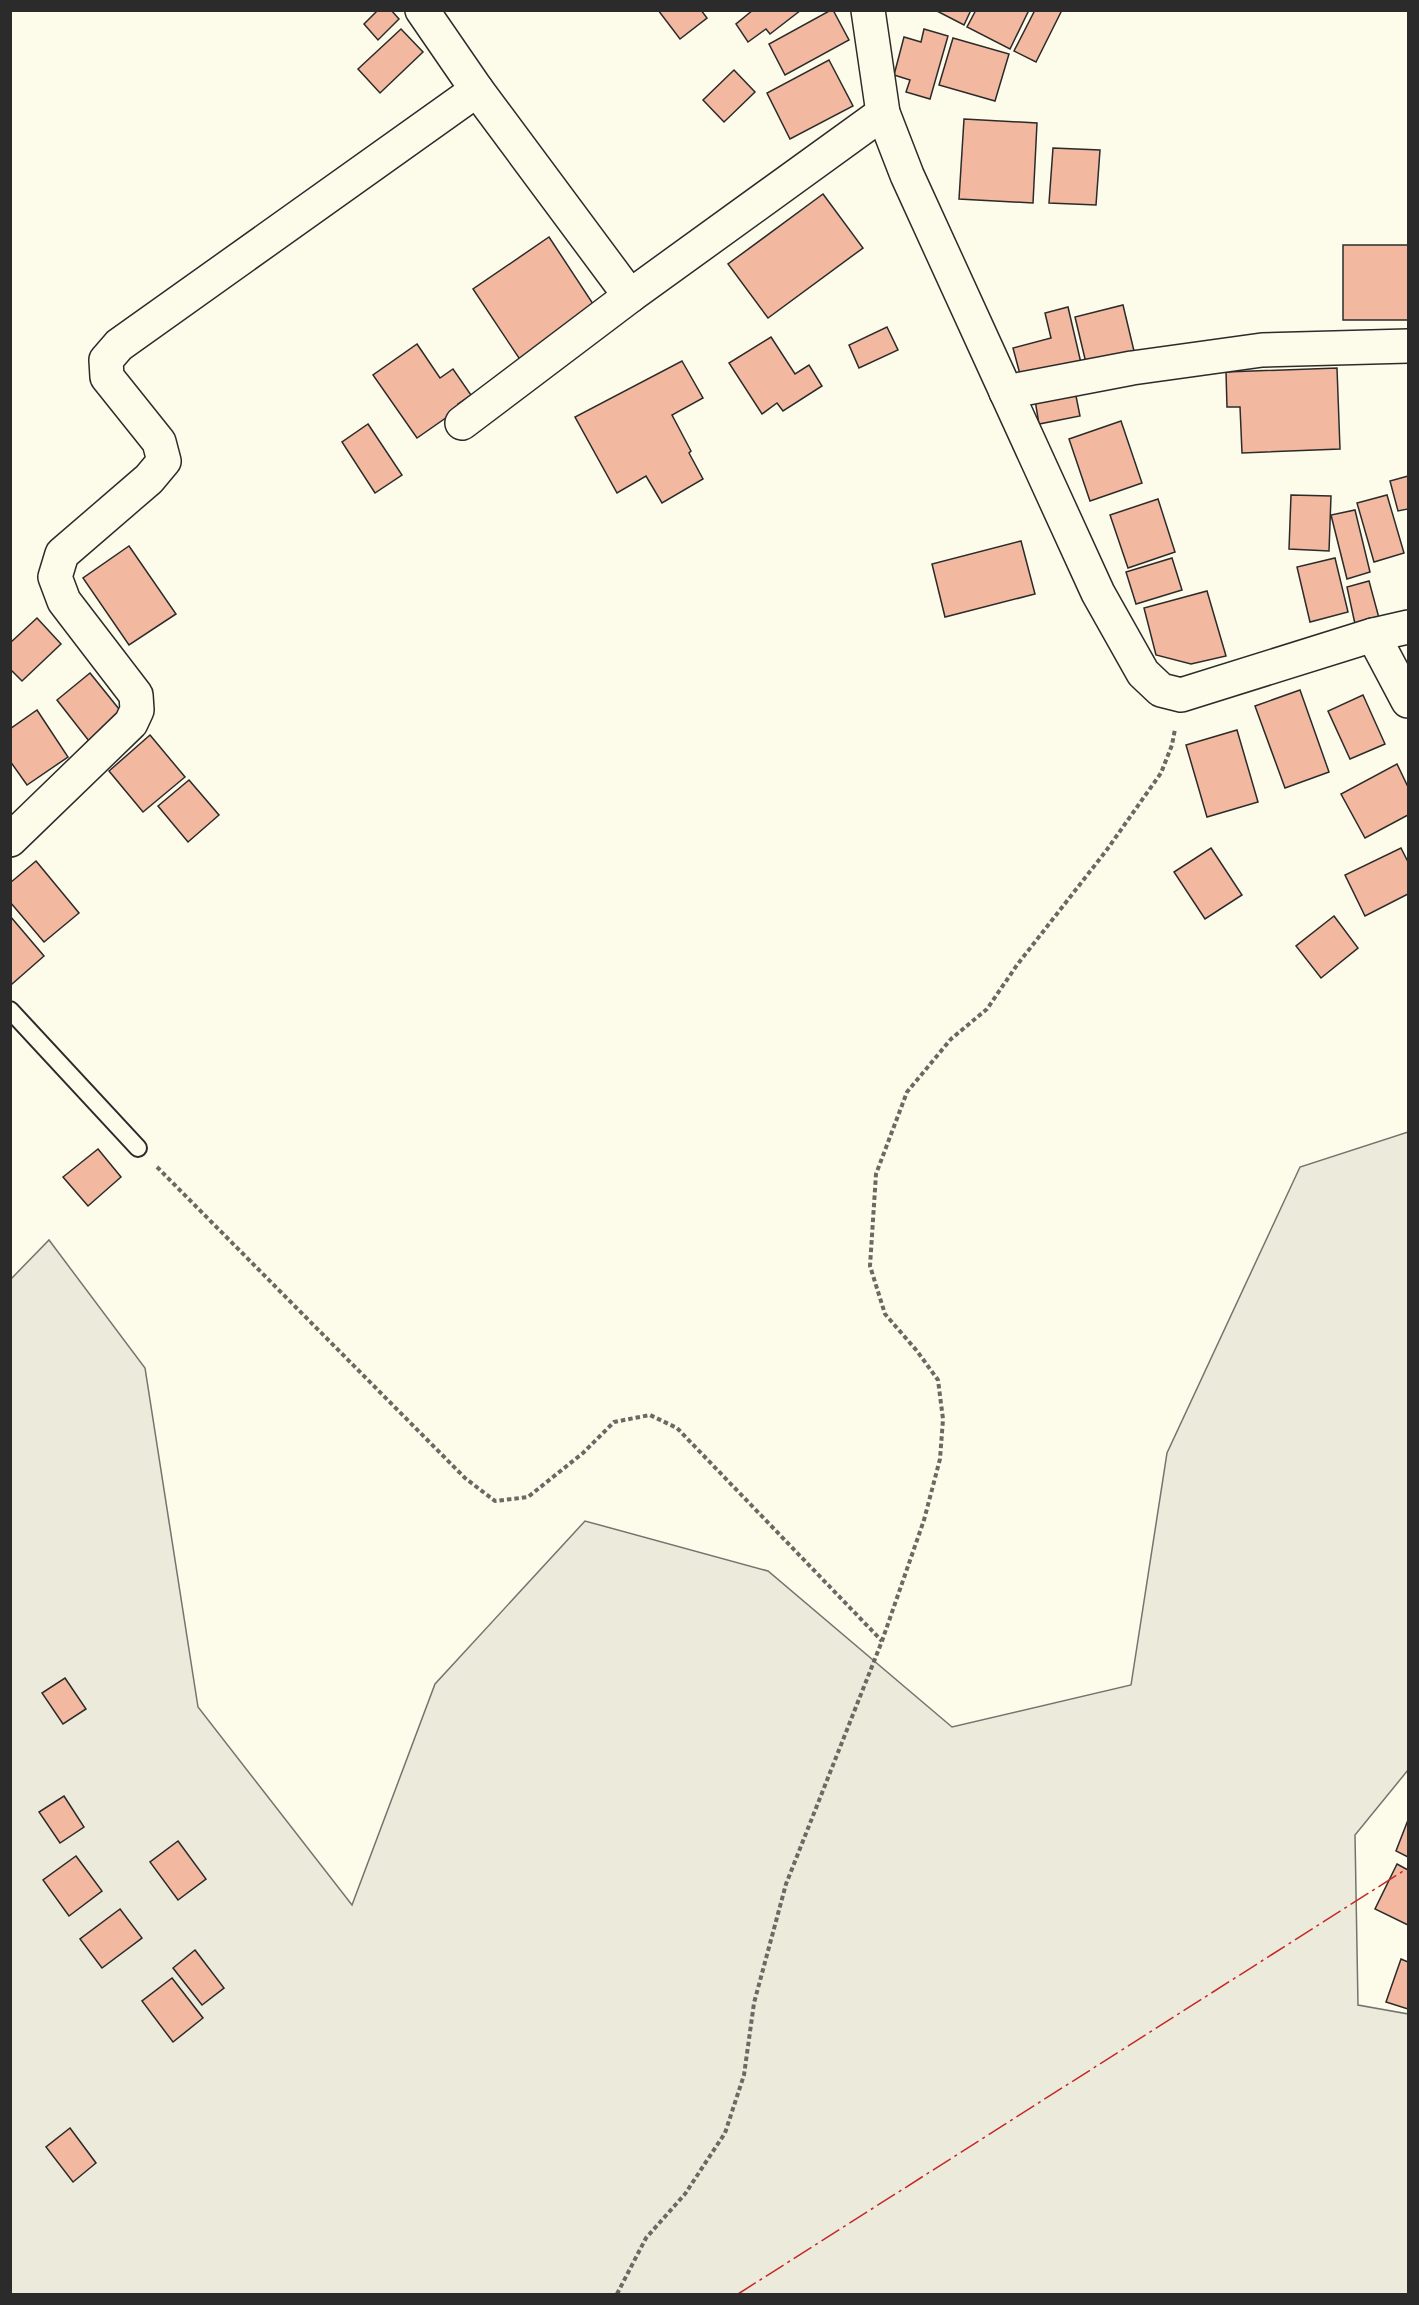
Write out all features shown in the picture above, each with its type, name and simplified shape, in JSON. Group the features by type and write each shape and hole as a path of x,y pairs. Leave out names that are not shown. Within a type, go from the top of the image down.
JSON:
{"street":[{"path":"422,10 477,90 630,296"},
{"path":"868,10 883,113 907,175 1098,593 1143,673 1161,690 1181,695 1373,635 1408,627"},
{"path":"10,840 131,723 138,710 136,695 64,601 55,577 62,554 149,479 164,461 159,442 107,377 106,360 119,345 477,90"},
{"path":"462,423 630,296 883,113"},
{"path":"1006,392 1132,368 1262,350 1408,346"},
{"path":"1373,635 1408,701"}],"lane":[{"path":"10,1010 138,1148"}],"path":[{"path":"617,2295 646,2238 685,2194 725,2133 744,2075 754,2003 786,1884 882,1641 927,1510 940,1460 943,1419 938,1380 885,1314 870,1266 876,1174 906,1092 951,1039 987,1009 1161,773 1172,745 1181,695"},
{"path":"138,1148 465,1478 495,1501 528,1497 583,1453 614,1422 650,1415 677,1428 882,1641"}],"shaded area":[{"path":"1408,1132 1408,1770 1355,1835 1358,2005 1408,2014 1408,2294 11,2294 10,1280 49,1240 145,1368 198,1707 352,1905 435,1684 585,1521 768,1571 952,1727 1131,1685 1167,1453 1300,1167"}],"building":[{"path":"378,10 391,10 399,19 378,40 364,24"},
{"path":"658,10 701,10 707,18 680,39"},
{"path":"753,10 801,10 770,34 766,29 748,42 736,24"},
{"path":"831,10 849,40 785,75 769,44"},
{"path":"935,10 971,10 964,25"},
{"path":"976,10 1029,10 1010,49 967,27"},
{"path":"1035,10 1062,10 1036,62 1014,51"},
{"path":"401,29 423,52 380,93 358,69"},
{"path":"924,29 948,36 930,99 906,92 910,80 894,75 904,37 921,42"},
{"path":"953,38 1009,54 995,101 939,85"},
{"path":"829,60 853,106 790,139 767,93"},
{"path":"734,70 755,92 724,122 703,100"},
{"path":"964,119 1037,123 1033,203 959,199"},
{"path":"1053,148 1100,150 1096,205 1049,203"},
{"path":"823,194 863,248 768,318 728,264"},
{"path":"549,237 601,316 525,367 473,289"},
{"path":"1343,245 1408,245 1408,320 1343,320"},
{"path":"1123,305 1134,351 1086,363 1075,317"},
{"path":"1068,307 1081,363 1021,378 1013,348 1051,338 1045,313"},
{"path":"887,327 898,350 859,368 849,345"},
{"path":"771,337 795,374 809,365 822,386 783,411 777,403 762,414 729,363"},
{"path":"417,344 440,378 453,369 471,395 458,404 460,408 417,438 373,375"},
{"path":"682,361 703,398 672,415 703,479 662,503 646,476 617,493 575,417"},
{"path":"1337,368 1340,449 1242,453 1240,407 1227,407 1226,372"},
{"path":"1074,386 1080,416 1039,424 1034,394"},
{"path":"1121,421 1142,483 1090,501 1069,439"},
{"path":"368,424 402,475 375,493 342,442"},
{"path":"1408,476 1408,509 1398,511 1390,481"},
{"path":"1291,495 1331,496 1329,551 1289,549"},
{"path":"1387,495 1404,553 1374,562 1357,503"},
{"path":"1158,499 1175,552 1128,568 1110,515"},
{"path":"1355,510 1370,572 1347,579 1331,515"},
{"path":"1021,541 1035,594 945,617 932,564"},
{"path":"129,546 176,614 129,645 83,578"},
{"path":"1172,558 1182,590 1136,604 1126,572"},
{"path":"1335,558 1348,612 1310,622 1297,567"},
{"path":"1369,581 1379,618 1355,624 1347,587"},
{"path":"1207,591 1226,656 1191,664 1156,655 1144,608"},
{"path":"37,618 61,644 22,681 10,669 10,643"},
{"path":"90,673 123,714 89,741 57,700"},
{"path":"1300,690 1329,772 1285,788 1255,706"},
{"path":"1363,695 1385,744 1350,759 1328,711"},
{"path":"37,710 68,757 27,785 10,761 10,729"},
{"path":"1237,730 1258,802 1207,817 1186,745"},
{"path":"150,735 185,777 143,812 109,771"},
{"path":"1397,764 1408,787 1408,815 1365,838 1341,794"},
{"path":"189,780 219,815 188,842 158,806"},
{"path":"1211,848 1242,895 1205,919 1174,872"},
{"path":"1401,848 1408,862 1408,894 1365,916 1345,875"},
{"path":"36,861 79,913 44,942 10,902 10,883"},
{"path":"10,916 44,956 12,984 10,982"},
{"path":"1334,916 1358,948 1321,978 1296,946"},
{"path":"98,1149 121,1177 88,1206 63,1177"},
{"path":"65,1678 86,1709 63,1724 42,1693"},
{"path":"64,1796 84,1827 60,1843 39,1812"},
{"path":"1408,1820 1408,1857 1396,1851"},
{"path":"178,1841 206,1879 178,1900 150,1862"},
{"path":"76,1856 102,1891 69,1916 43,1880"},
{"path":"1397,1864 1408,1870 1408,1925 1375,1909"},
{"path":"120,1909 142,1938 102,1968 80,1939"},
{"path":"195,1950 224,1988 202,2005 173,1968"},
{"path":"1401,1959 1408,1962 1408,2009 1386,2002"},
{"path":"172,1978 203,2018 173,2042 142,2001"},
{"path":"70,2128 96,2163 73,2182 46,2147"}],"power":[{"path":"738,2294 1408,1868"}]}
